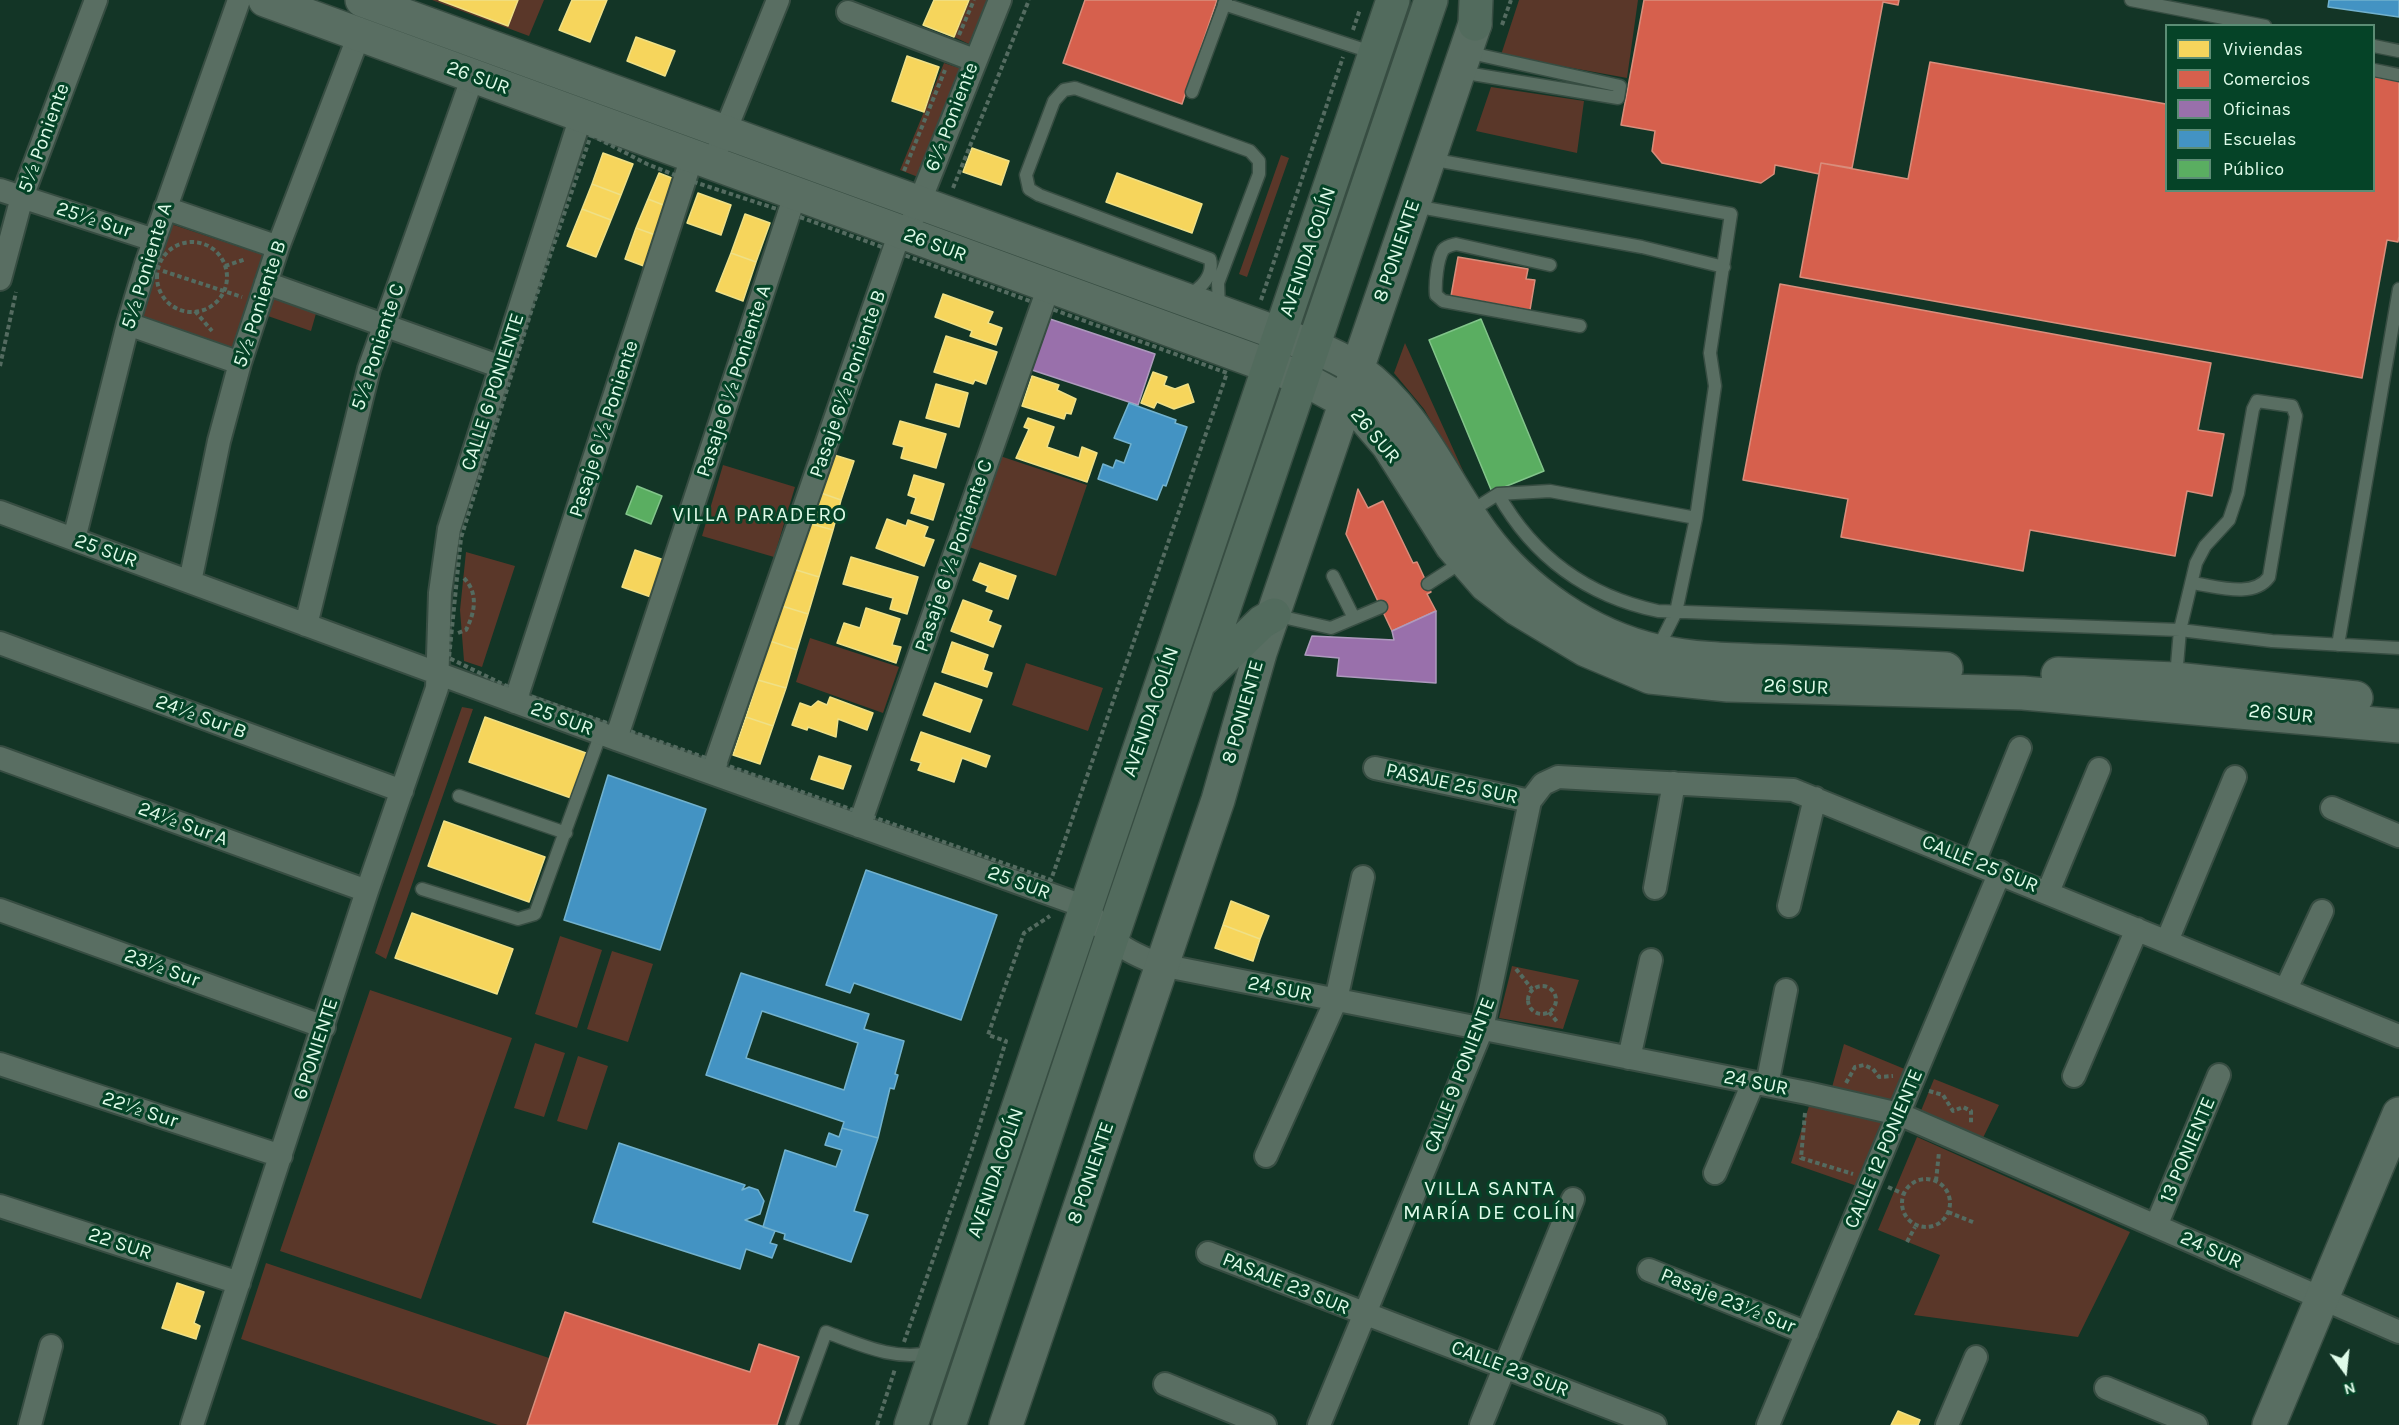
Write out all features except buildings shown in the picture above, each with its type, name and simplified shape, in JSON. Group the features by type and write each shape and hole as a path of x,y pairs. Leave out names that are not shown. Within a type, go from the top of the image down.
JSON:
{"main road":[{"name":"AVENIDA COLÍN","path":"916,1420 936,1350 1270,365 1362,49 1394,0"},
{"name":"AVENIDA COLÍN","path":"949,1425 1111,940 1431,0"},
{"path":"1197,688 1219,661 1262,622 1274,615"}],"street":[{"name":"5½ Poniente","path":"0,279 22,197 96,0"},
{"name":"5½ Poniente A","path":"74,539 128,324 152,267 154,240 239,0"},
{"name":"26 SUR","path":"265,0 1302,378 1346,402 1364,417 1388,445 1431,514 1464,561 1486,585 1516,608 1586,650 1650,677 1728,685 2023,693 2174,692 2399,726"},
{"name":"26 SUR","path":"362,0 724,132 910,191 1181,298 1280,334 1357,369 1392,401 1424,440 1468,513 1504,560 1549,600 1600,630 1657,651 1702,658 2174,692 2399,703"},
{"name":"Pasaje 6 ½ Poniente","path":"515,702 702,161 724,132 778,0"},
{"name":"6½ Poniente","path":"904,234 910,191 974,60 1000,0"},
{"path":"848,12 974,60"},
{"name":"8 PONIENTE","path":"1006,1425 1218,800 1255,668 1472,30"},
{"name":"5½ Poniente B","path":"190,582 219,441 240,363 278,247 359,35"},
{"name":"5½ Poniente C","path":"306,625 356,415 382,324 472,76"},
{"path":"581,116 599,105 626,96"},
{"name":"CALLE 6 PONIENTE","path":"439,674 440,592 446,546 581,116"},
{"name":"25½ Sur","path":"0,190 154,240"},
{"name":"Pasaje 6 ½ Poniente A","path":"609,736 795,195"},
{"path":"165,208 278,247"},
{"name":"Pasaje 6½ Poniente B","path":"712,773 904,234"},
{"name":"Pasaje 6 ½ Poniente C","path":"859,826 1049,286"},
{"path":"263,293 382,324 501,366"},
{"path":"128,324 240,363"},
{"name":"25 SUR","path":"0,512 515,702 1086,907"},
{"name":"24½ Sur B","path":"0,643 402,790"},
{"path":"1625,668 1653,659 1657,651"},
{"name":"6 PONIENTE","path":"192,1425 367,891 437,688 439,674"},
{"path":"1974,862 2020,748"},
{"name":"24½ Sur A","path":"0,758 367,891"},
{"name":"PASAJE 25 SUR","path":"1375,768 1536,792"},
{"path":"2048,892 2099,769"},
{"name":"CALLE 25 SUR","path":"1536,792 1558,777 1793,790 2000,872 2399,1036"},
{"path":"2167,941 2235,777"},
{"path":"1655,888 1674,783"},
{"name":"CALLE 9 PONIENTE","path":"1319,1425 1482,1029 1536,792"},
{"path":"1790,906 1815,798"},
{"path":"2332,808 2399,836"},
{"name":"CALLE 12 PONIENTE","path":"1768,1425 2000,872"},
{"path":"1266,1156 1336,1000 1363,877"},
{"path":"1086,907 1111,940"},
{"name":"23½ Sur","path":"0,910 324,1027"},
{"path":"2286,989 2322,911"},
{"path":"2074,1076 2137,929"},
{"name":"24 SUR","path":"1111,940 1127,952 1161,965 1807,1093 1899,1114 2399,1332"},
{"path":"1629,1058 1651,960"},
{"path":"1715,1173 1760,1084 1786,990"},
{"name":"22½ Sur","path":"0,1064 281,1156"},
{"name":"13 PONIENTE","path":"2156,1226 2219,1075"},
{"path":"2269,1425 2399,1114"},
{"path":"1481,1425 1573,1199"},
{"name":"22 SUR","path":"0,1206 239,1283"},
{"name":"PASAJE 23 SUR","path":"1208,1253 1364,1315"},
{"name":"Pasaje 23½ Sur","path":"1649,1270 1807,1333"},
{"name":"CALLE 23 SUR","path":"1364,1315 1505,1365 1654,1425"},
{"path":"30,1425 51,1346"},
{"path":"1947,1425 1976,1357"},
{"path":"1165,1384 1265,1425"},
{"path":"2106,1388 2196,1425"}],"lane":[{"path":"2131,0 2255,24"},
{"path":"1192,92 1225,2 1362,49"},
{"path":"1472,30 1619,92 1472,30"},
{"path":"2375,46 2399,51"},
{"path":"2375,70 2399,75"},
{"path":"1181,298 1197,291 1208,278 1212,267 1210,259 1039,195 1029,189 1026,175 1054,101 1064,90 1075,88 1250,151 1259,161 1258,174 1218,283 1217,300 1220,313"},
{"path":"1429,159 1731,214 1710,353 1714,386 1696,518 1676,612 1657,651"},
{"path":"1412,206 1434,207 1642,247 1724,267"},
{"path":"1550,265 1456,244 1448,246 1443,250 1435,286 1436,295 1443,301 1580,326"},
{"path":"2338,645 2396,320 2399,289"},
{"path":"2174,692 2180,630 2196,563 2205,546 2220,533 2232,511 2238,493 2253,409 2257,401 2292,406 2296,416 2268,577 2263,585 2251,589 2192,583"},
{"path":"1468,513 1498,494 1550,491 1696,518"},
{"path":"1498,494 1523,533 1565,573 1601,594 1624,603 1676,612 2180,630 2272,641 2399,648"},
{"path":"1428,584 1464,561"},
{"path":"1334,576 1354,618"},
{"path":"1274,615 1331,628 1381,607"},
{"path":"423,889 518,919 530,917 538,909 566,833 609,736"},
{"path":"459,796 566,833"},
{"path":"792,1425 826,1332 882,1351 900,1354 916,1355 936,1350"}],"path":[{"path":"910,191 952,53 974,0"},
{"path":"952,191 1029,0"},
{"path":"1259,304 1362,49 1363,0"},
{"path":"189,242 201,243 212,249 222,261 226,275 224,290 208,307 197,311 182,310 171,305 162,295 152,267 174,247 189,242"},
{"path":"152,267 224,290 263,293"},
{"path":"451,633 466,630 475,611 472,590 456,571"},
{"path":"877,1425 972,1149 1006,1041 988,1035 1024,933 1052,915"},
{"path":"1541,986 1550,988 1556,1000 1552,1009 1540,1014 1529,1006 1528,997 1532,989 1541,986"},
{"path":"1841,1086 1855,1067 1864,1065 1873,1069 1879,1077 1915,1075 1930,1091 1943,1095 1953,1111 1963,1107 1971,1111 1970,1127 1952,1136 1936,1181"},
{"path":"1807,1093 1801,1158 1871,1179"},
{"path":"1923,1179 1936,1181 1945,1188 1949,1196 1948,1212 1945,1218 1932,1226 1915,1227 1903,1209 1904,1194 1915,1182 1923,1179"},
{"path":"1948,1212 1975,1223"},
{"path":"1907,1242 1915,1227"}],"shaded area":[{"path":"432,0 544,0 529,36"},
{"path":"970,0 988,0 969,44 954,37"},
{"path":"1519,0 1638,0 1627,78 1501,55"},
{"path":"944,63 962,69 918,177 900,170"},
{"path":"1491,87 1584,101 1577,153 1476,131"},
{"path":"1281,155 1289,158 1247,277 1239,274"},
{"path":"165,222 264,255 232,351 140,319"},
{"path":"274,293 317,310 311,331 265,315"},
{"path":"1405,343 1474,495 1424,409 1394,373"},
{"path":"1000,456 1087,485 1056,576 969,547"},
{"path":"723,465 795,487 774,557 702,536"},
{"path":"466,552 515,566 482,667 464,661 460,610"},
{"path":"810,638 899,667 883,713 796,682"},
{"path":"1026,663 1103,688 1088,731 1012,705"},
{"path":"462,707 473,709 386,959 375,953"},
{"path":"560,936 602,950 577,1028 535,1014"},
{"path":"612,951 653,964 628,1042 587,1029"},
{"path":"1512,966 1579,980 1563,1029 1499,1018"},
{"path":"370,990 512,1038 421,1299 280,1251"},
{"path":"535,1043 565,1053 544,1117 514,1108"},
{"path":"1844,1044 1924,1077 1908,1116 1829,1098"},
{"path":"578,1056 608,1066 587,1130 557,1121"},
{"path":"1934,1079 1999,1105 1980,1144 1918,1118"},
{"path":"1809,1106 1901,1127 1874,1192 1791,1163"},
{"path":"1917,1137 2130,1232 2078,1337 1914,1315 1940,1255 1878,1230"},
{"path":"266,1263 549,1358 527,1425 498,1425 241,1339"}],"district":[{"name":"VILLA PARADERO","path":"760,515"},
{"name":"VILLA SANTA MARÍA DE COLÍN","path":"1490,1201"}]}
